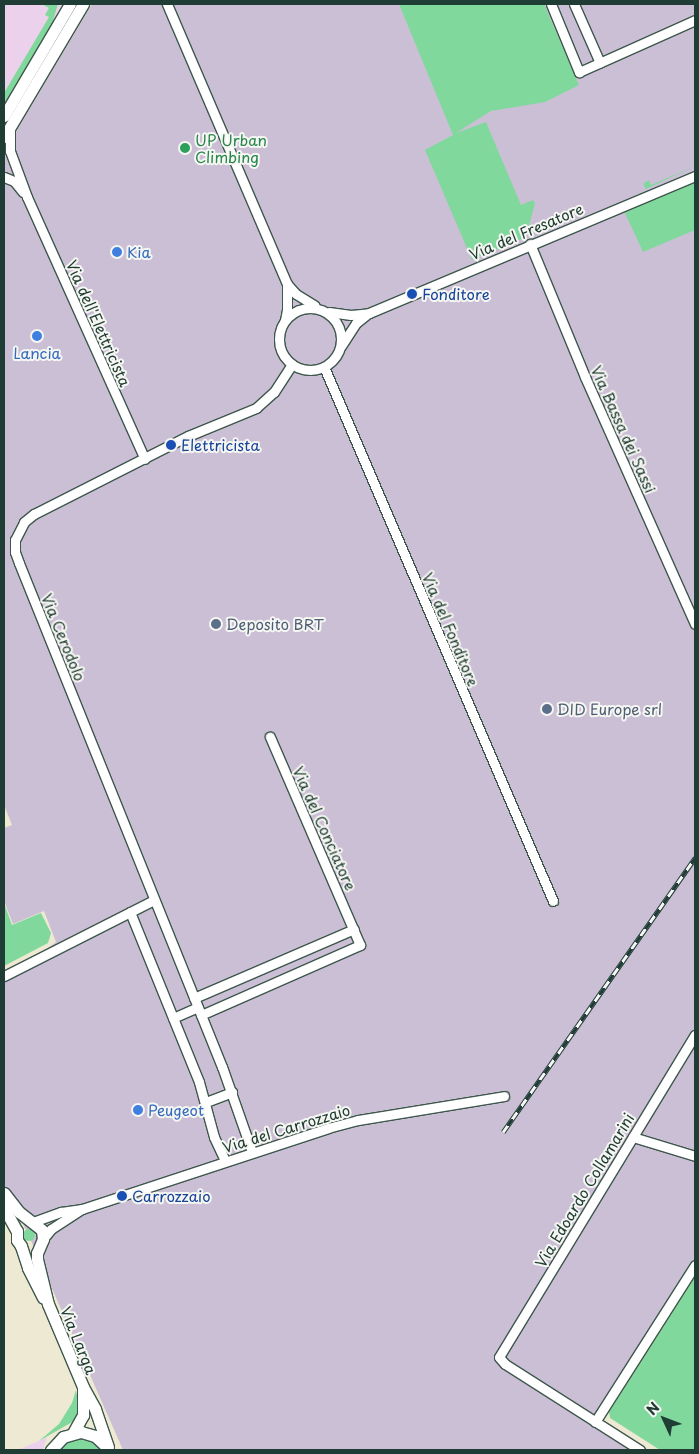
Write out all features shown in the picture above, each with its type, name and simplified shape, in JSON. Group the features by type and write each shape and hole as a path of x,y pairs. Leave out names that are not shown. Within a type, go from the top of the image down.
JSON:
{"main road":[{"path":"4,116 70,4"},
{"path":"7,132 83,4"},
{"path":"4,1193 13,1206 40,1226 41,1242 29,1249 21,1246"},
{"name":"Via Larga","path":"4,1208 17,1230 17,1240 33,1279 48,1304"},
{"path":"17,1230 22,1224 33,1222"},
{"name":"Via Larga","path":"41,1242 37,1253 37,1265 48,1304 82,1387 95,1410 108,1449"},
{"name":"Via Larga","path":"73,1433 84,1409 82,1387"},
{"path":"51,1450 58,1441 73,1433 90,1434 108,1449"}],"street":[{"path":"167,4 287,284 296,294 318,308 329,312 339,329 340,346 330,362 324,367 306,371 292,364 286,358 278,341 287,310 287,284"},
{"path":"551,4 579,72 695,20"},
{"path":"574,4 600,64"},
{"name":"Via dell'Elettricista","path":"7,132 10,151 27,198 145,460"},
{"name":"Via del Fresatore","path":"329,312 351,315 369,312 695,176"},
{"name":"Via dell'Elettricista","path":"4,177 14,181 27,198"},
{"name":"Via Bassa dei Sassi","path":"530,244 585,377 695,624"},
{"path":"284,321 299,310 318,308"},
{"name":"Via del Fresatore","path":"340,346 356,323 369,312"},
{"name":"Via Cerodolo","path":"252,1152 232,1092 154,900 149,881 15,552 19,531 24,522 34,514 202,430 256,408 274,392 292,364"},
{"name":"Via del Fonditore","path":"324,367 553,901"},
{"name":"Via del Conciatore","path":"270,737 354,929"},
{"path":"4,976 154,900"},
{"path":"130,912 206,1102 214,1137 225,1161"},
{"path":"173,1018 199,1011 275,982 360,945 354,929 194,998"},
{"path":"268,966 275,982"},
{"name":"Via Edoardo Collamarini","path":"595,1422 500,1359 502,1349 695,1036"},
{"path":"206,1102 232,1092"},
{"name":"Via del Carrozzaio","path":"33,1222 61,1212 82,1209 252,1152 358,1120 504,1096"},
{"path":"633,1137 695,1156"},
{"name":"Via del Carrozzaio","path":"41,1242 51,1229 82,1209"},
{"path":"640,1450 595,1422 695,1265"}],"shaded area":[{"path":"4,4 64,4 4,106"},
{"path":"92,4 695,4 695,1267 597,1423 642,1450 123,1450 28,1234 4,1186 4,981 56,942 44,911 13,924 4,901 4,828 12,825 4,805 4,152"},
{"path":"47,1437 43,1450 17,1450 39,1441"}],"green space":[{"path":"42,4 58,4 52,24 4,106 4,93 49,17 45,15 49,8"},
{"path":"399,4 544,4 579,85 545,102 491,111 456,133 486,122 521,205 533,200 535,203 526,237 472,260 425,150 453,135"},
{"path":"695,166 646,189 644,186 644,183 649,180 651,185"},
{"path":"695,181 695,230 643,252 624,211"},
{"path":"4,903 12,925 41,913 51,933 48,943 4,966"},
{"path":"29,1229 35,1235 29,1241 23,1235"},
{"path":"695,1277 695,1450 660,1450 610,1418 609,1412"},
{"path":"76,1390 80,1411 74,1421 39,1441 59,1424 72,1403"},
{"path":"78,1439 92,1442 101,1450 59,1450 66,1443"}],"railway":[{"path":"503,1132 695,858"}],"place":[{"name":"UP Urban Climbing","path":"185,148"},
{"name":"Kia","path":"117,252"},
{"name":"Fonditore","path":"412,294"},
{"name":"Lancia","path":"37,336"},
{"name":"Elettricista","path":"171,445"},
{"name":"Deposito BRT","path":"216,624"},
{"name":"DID Europe srl","path":"547,709"},
{"name":"Peugeot","path":"138,1110"},
{"name":"Carrozzaio","path":"122,1196"}]}
